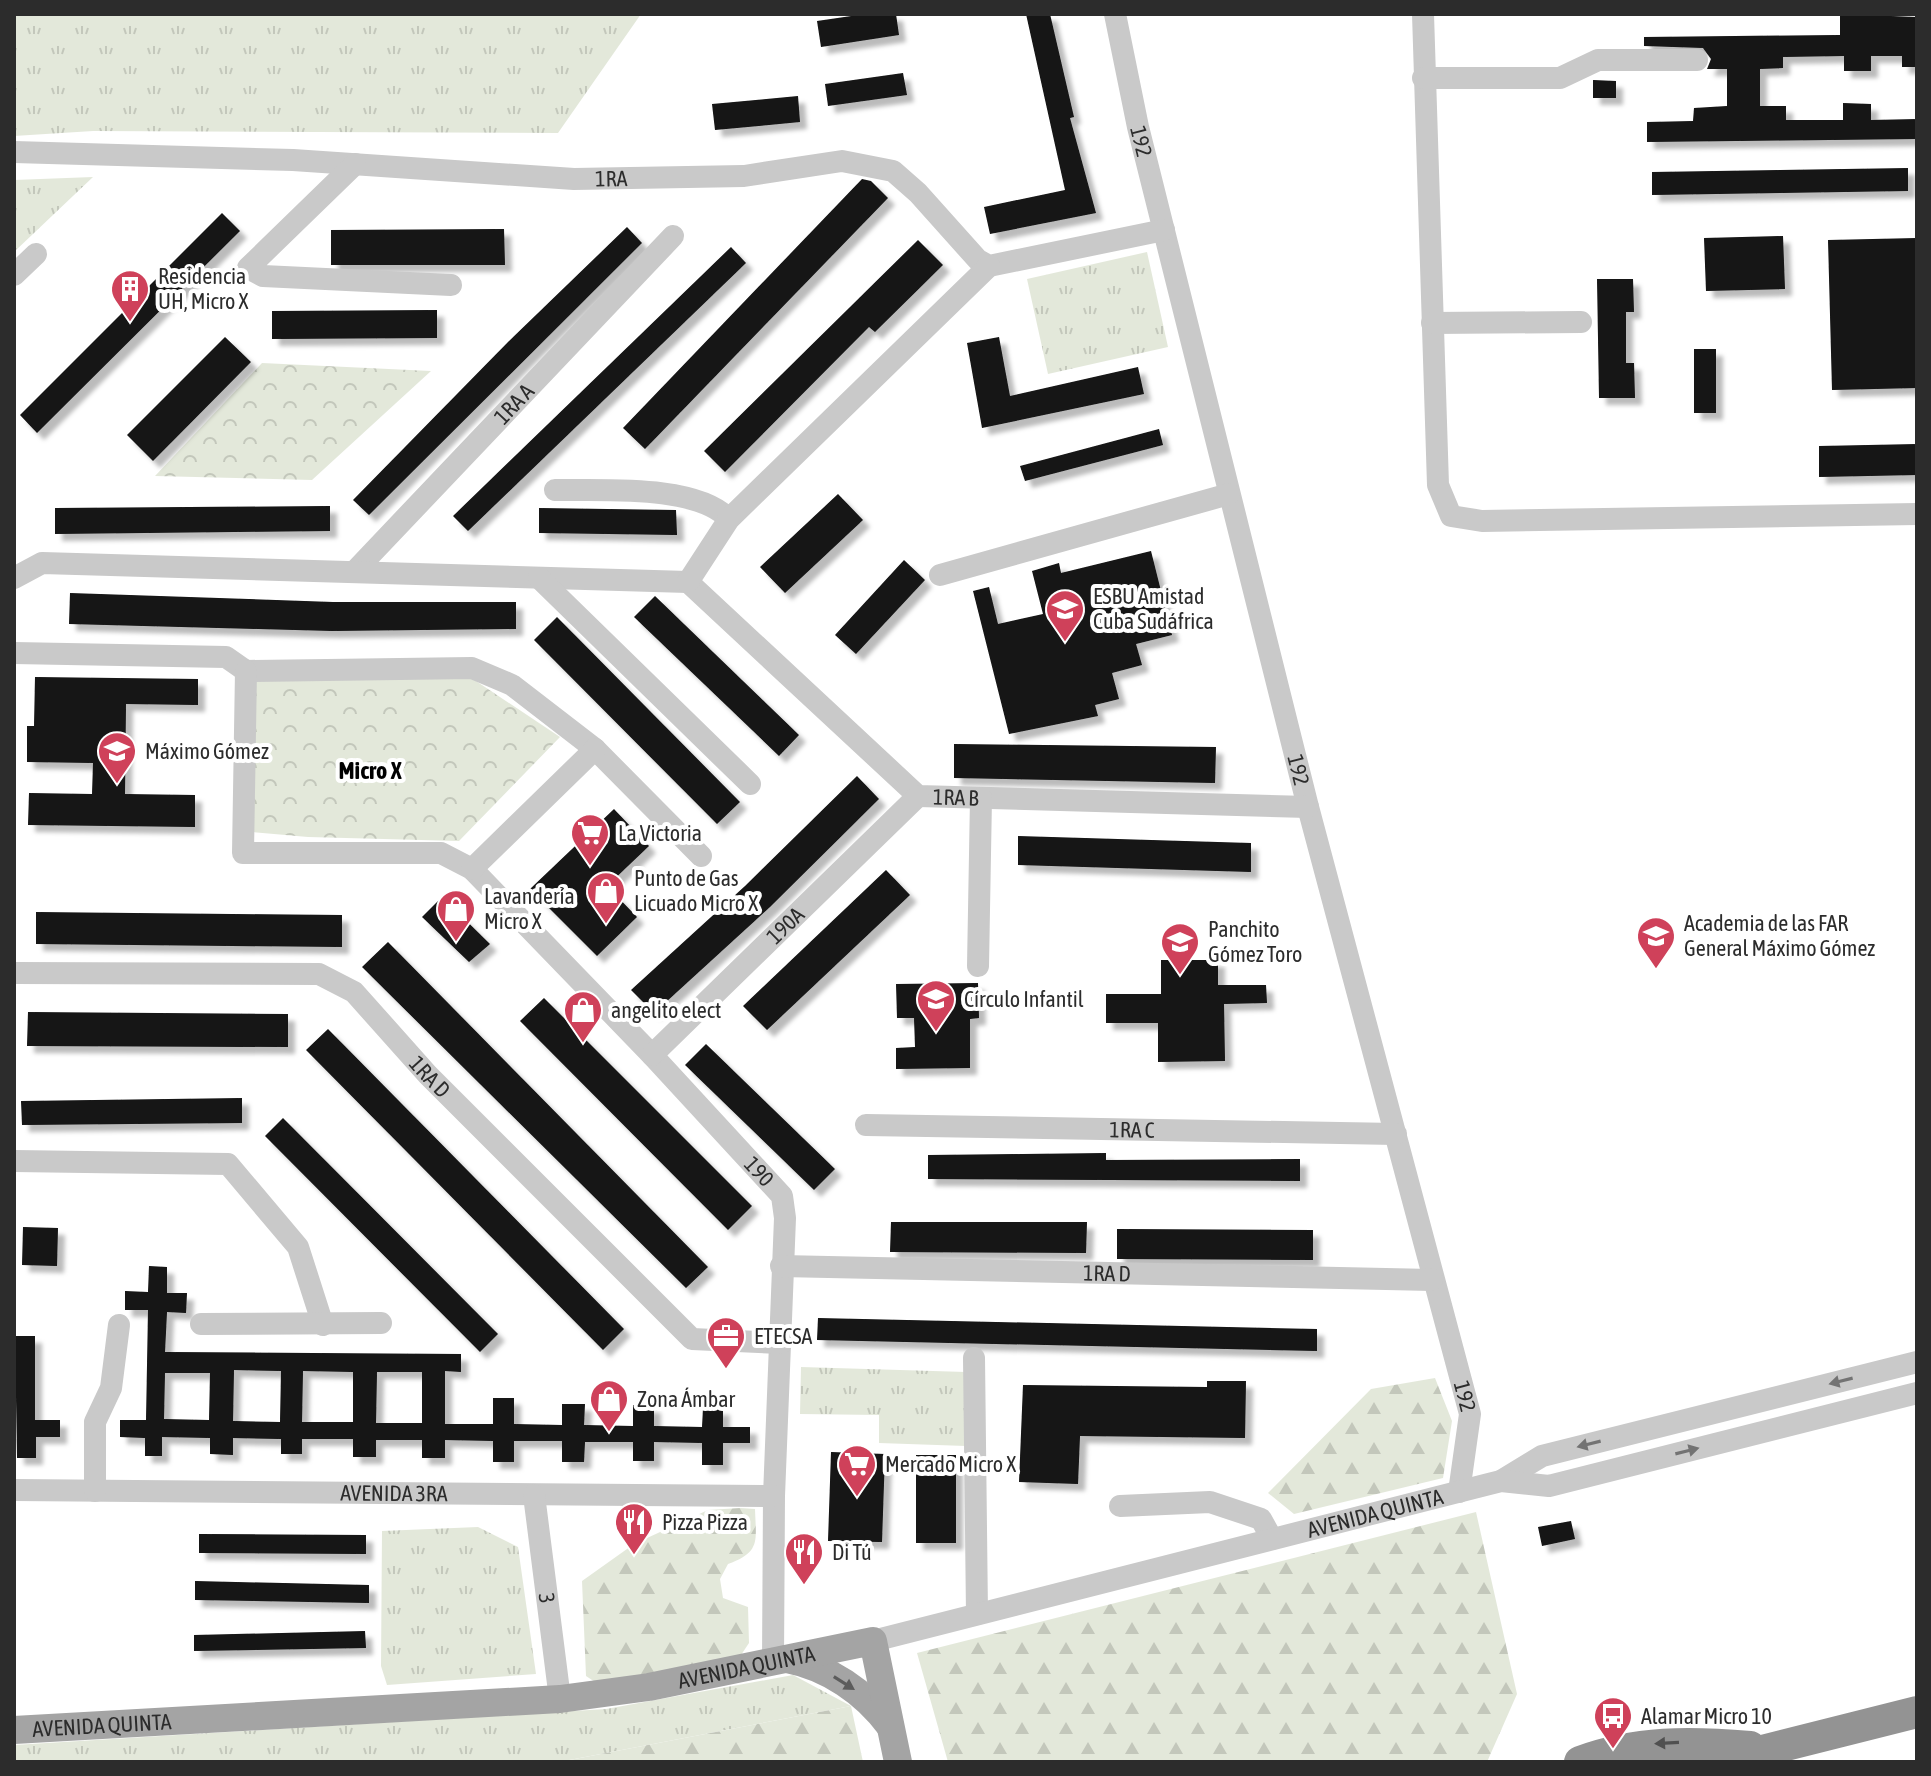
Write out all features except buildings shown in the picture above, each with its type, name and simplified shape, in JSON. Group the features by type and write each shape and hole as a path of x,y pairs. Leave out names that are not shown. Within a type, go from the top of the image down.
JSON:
{"highway":[{"path":"1719,1762 1917,1712"},
{"path":"1580,1762 1655,1743 1690,1742 1773,1749"}],"main road":[{"name":"AVENIDA QUINTA","path":"14,1730 560,1699 649,1687 873,1641"},
{"path":"873,1641 898,1762"},
{"path":"780,1660 808,1663 845,1682 875,1705 891,1726"}],"street":[{"name":"192","path":"1115,14 1164,230 1308,807 1470,1414 1459,1492"},
{"name":"192","path":"1124,48 1129,14"},
{"path":"1423,14 1438,485 1451,516 1482,521 1917,514"},
{"path":"1423,78 1560,78 1598,60 1697,60"},
{"name":"1RA","path":"14,152 355,164 574,179 744,176 842,161 893,171 918,193 978,260 989,266"},
{"path":"355,164 248,268 263,276 451,285"},
{"path":"14,578 42,563 688,582 729,519 989,266 1164,230"},
{"name":"1RA A","path":"354,572 673,236"},
{"path":"14,275 36,254"},
{"path":"1432,323 1581,322"},
{"path":"555,490 657,492 719,507 729,519"},
{"path":"940,575 1229,494"},
{"path":"539,578 750,784"},
{"name":"1RA B","path":"688,582 918,796 1308,807"},
{"path":"14,653 226,657 246,671 472,668 512,685 595,749 701,856"},
{"name":"190","path":"246,671 243,853 441,853 472,869 652,1055 782,1196 785,1218 774,1496 780,1660"},
{"path":"472,869 595,749"},
{"name":"190A","path":"652,1055 918,796"},
{"path":"978,966 981,798"},
{"name":"1RA D","path":"14,973 319,974 354,992 428,1075 692,1339 781,1343"},
{"name":"1RA C","path":"866,1125 1396,1134"},
{"path":"14,1161 228,1164 298,1247 323,1325"},
{"name":"1RA D","path":"781,1266 1432,1280"},
{"path":"201,1324 381,1323"},
{"path":"95,1491 95,1422 111,1388 117,1362 119,1325"},
{"path":"974,1358 977,1614"},
{"path":"1501,1481 1542,1456 1917,1362"},
{"path":"1501,1481 1549,1486 1917,1393"},
{"name":"AVENIDA QUINTA","path":"873,1641 1501,1481"},
{"name":"AVENIDA 3RA","path":"14,1490 774,1496"},
{"name":"3","path":"534,1495 560,1699"},
{"path":"1120,1506 1210,1502 1261,1519 1272,1539"}],"green space":[{"path":"14,14 641,14 558,133 93,131 14,136"},
{"path":"93,177 14,252 14,180"},
{"path":"1147,252 1168,347 1048,374 1027,279"},
{"path":"262,363 431,371 312,480 155,476"},
{"path":"470,677 560,737 459,841 308,837 252,832 255,680"},
{"path":"801,1367 966,1372 966,1446 879,1443 879,1415 800,1414"},
{"path":"1435,1378 1452,1421 1443,1478 1294,1514 1268,1493 1371,1389"},
{"path":"755,1509 756,1537 751,1550 728,1564 720,1579 723,1598 748,1607 749,1643 741,1655 598,1684 586,1676 582,1581 634,1544 708,1510"},
{"path":"1476,1512 1517,1694 1487,1762 948,1762 917,1653"},
{"path":"478,1527 518,1547 536,1674 387,1685 381,1666 382,1531"},
{"path":"793,1675 851,1706 559,1762 14,1762 14,1745 606,1709"},
{"path":"851,1706 863,1762 559,1762"}],"place":[{"name":"Residencia UH, Micro X","path":"130,323"},
{"name":"ESBU Amistad Cuba Sudáfrica","path":"1065,643"},
{"name":"Máximo Gómez","path":"117,785"},
{"name":"La Victoria","path":"590,867"},
{"name":"Punto de Gas Licuado Micro X","path":"606,925"},
{"name":"Lavandería Micro X","path":"456,943"},
{"name":"Academia de las FAR General Máximo Gómez","path":"1656,970"},
{"name":"Panchito Gómez Toro","path":"1180,976"},
{"name":"Círculo Infantil","path":"936,1033"},
{"name":"angelito elect","path":"583,1044"},
{"name":"ETECSA","path":"726,1370"},
{"name":"Zona Ámbar","path":"609,1433"},
{"name":"Mercado Micro X","path":"857,1498"},
{"name":"Pizza Pizza","path":"634,1556"},
{"name":"Di Tú","path":"804,1586"},
{"name":"Alamar Micro 10","path":"1613,1750"}],"district":[{"name":"Micro X","path":"370,771"}]}
